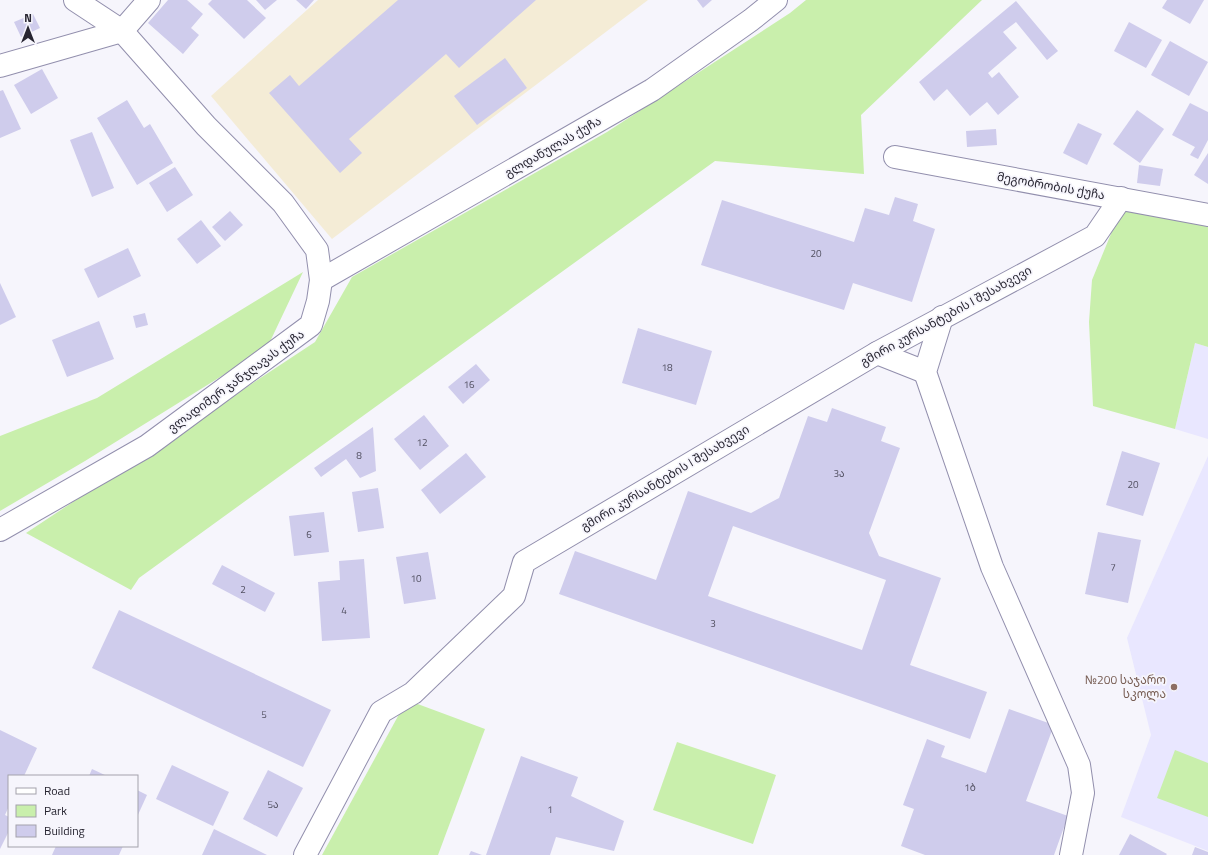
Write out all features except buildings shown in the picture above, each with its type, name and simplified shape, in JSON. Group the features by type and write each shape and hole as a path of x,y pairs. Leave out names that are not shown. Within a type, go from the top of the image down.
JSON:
{"street":[{"name":"ვლადიმერ ჯანჯღავას ქუჩა","path":"0,530 147,446 311,325 318,301 321,280 317,250 283,203 206,126 122,31 75,0"},
{"path":"0,66 122,31 149,0"},
{"name":"გლდანულას ქუჩა","path":"321,280 652,90 751,20 776,0"},
{"name":"მეგობრობის ქუჩა","path":"895,157 1208,215"},
{"name":"გმირი კურსანტების I შესახვევი","path":"305,855 381,712 413,693 514,596 524,562 877,353 1095,236 1121,198"},
{"path":"942,317 924,372 992,567 1079,766 1083,793 1071,855"},
{"path":"877,353 924,372"}],"shaded area":[{"path":"318,0 648,0 332,239 211,96"},
{"path":"1195,343 1208,347 1208,439 1175,429"},
{"name":"№200 საჯარო სკოლა","path":"1208,456 1208,851 1121,817 1151,735 1127,638"}],"green space":[{"path":"806,0 982,0 861,115 864,174 715,161 139,578 131,590 26,533 315,342 352,277 607,132 790,13"},
{"path":"1122,207 1208,224 1208,347 1195,343 1175,429 1093,406 1089,322 1092,280"},
{"path":"303,272 267,348 85,461 0,511 0,436 97,398"},
{"path":"415,703 485,729 438,855 322,855 403,707"},
{"path":"677,742 776,775 753,844 653,810"},
{"path":"1175,750 1208,763 1208,817 1157,798"}],"place":[{"name":"№200 საჯარო სკოლა","path":"1174,687"}]}
